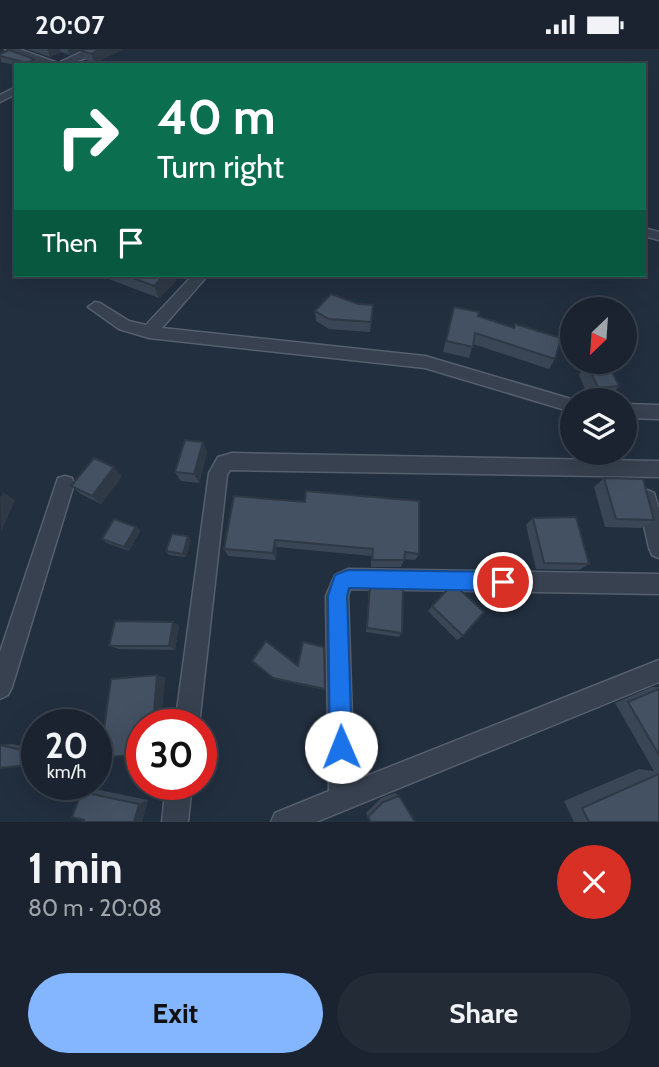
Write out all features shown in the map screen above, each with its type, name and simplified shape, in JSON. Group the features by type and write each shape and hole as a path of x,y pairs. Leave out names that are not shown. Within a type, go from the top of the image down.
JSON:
{"street":[{"path":"10,49 49,63"},
{"path":"66,63 95,49"},
{"path":"149,332 199,277"},
{"path":"94,307 124,325 149,332 425,362 560,401"},
{"path":"637,411 659,412"},
{"path":"189,709 218,473 224,463 232,461 649,469 659,548"},
{"path":"0,687 65,484"},
{"path":"342,797 337,596 342,582 348,579 659,584"},
{"path":"284,822 659,671"},
{"path":"175,822 177,800"}],"building":[{"path":"101,49 91,54 82,51"},
{"path":"9,50 34,59 27,63 0,56"},
{"path":"130,277 163,277 154,286"},
{"path":"331,294 358,304 373,305 371,322 329,319 315,311"},
{"path":"454,307 479,312 478,316 514,328 515,324 560,338 555,359 475,333 473,347 446,341"},
{"path":"592,375 614,375 619,386 598,388"},
{"path":"185,440 203,442 194,474 175,472"},
{"path":"94,458 114,467 92,496 71,486"},
{"path":"604,478 643,479 654,520 616,519"},
{"path":"306,491 419,501 419,554 405,552 404,560 372,560 373,549 275,540 273,553 224,549 234,496 305,502"},
{"path":"576,517 589,564 544,563 533,518"},
{"path":"114,519 136,527 124,547 102,539"},
{"path":"172,534 188,536 183,554 166,551"},
{"path":"370,586 403,587 402,633 367,628"},
{"path":"449,588 458,588 484,612 463,636 432,606"},
{"path":"115,621 173,622 169,646 109,646"},
{"path":"266,641 298,666 303,642 324,647 325,689 273,678 252,661"},
{"path":"157,675 154,709 126,709 126,756 112,757 112,709 107,709 111,679"},
{"path":"659,689 659,755 628,702"},
{"path":"0,745 21,750 21,766 0,768"},
{"path":"659,774 659,822 589,822 582,808"},
{"path":"399,796 415,822 371,822 368,817 383,802"},
{"path":"112,798 139,804 134,822 83,822 84,820 72,817 79,800"}],"route":[{"path":"341,747 337,596 342,582 348,579 503,582"}]}
